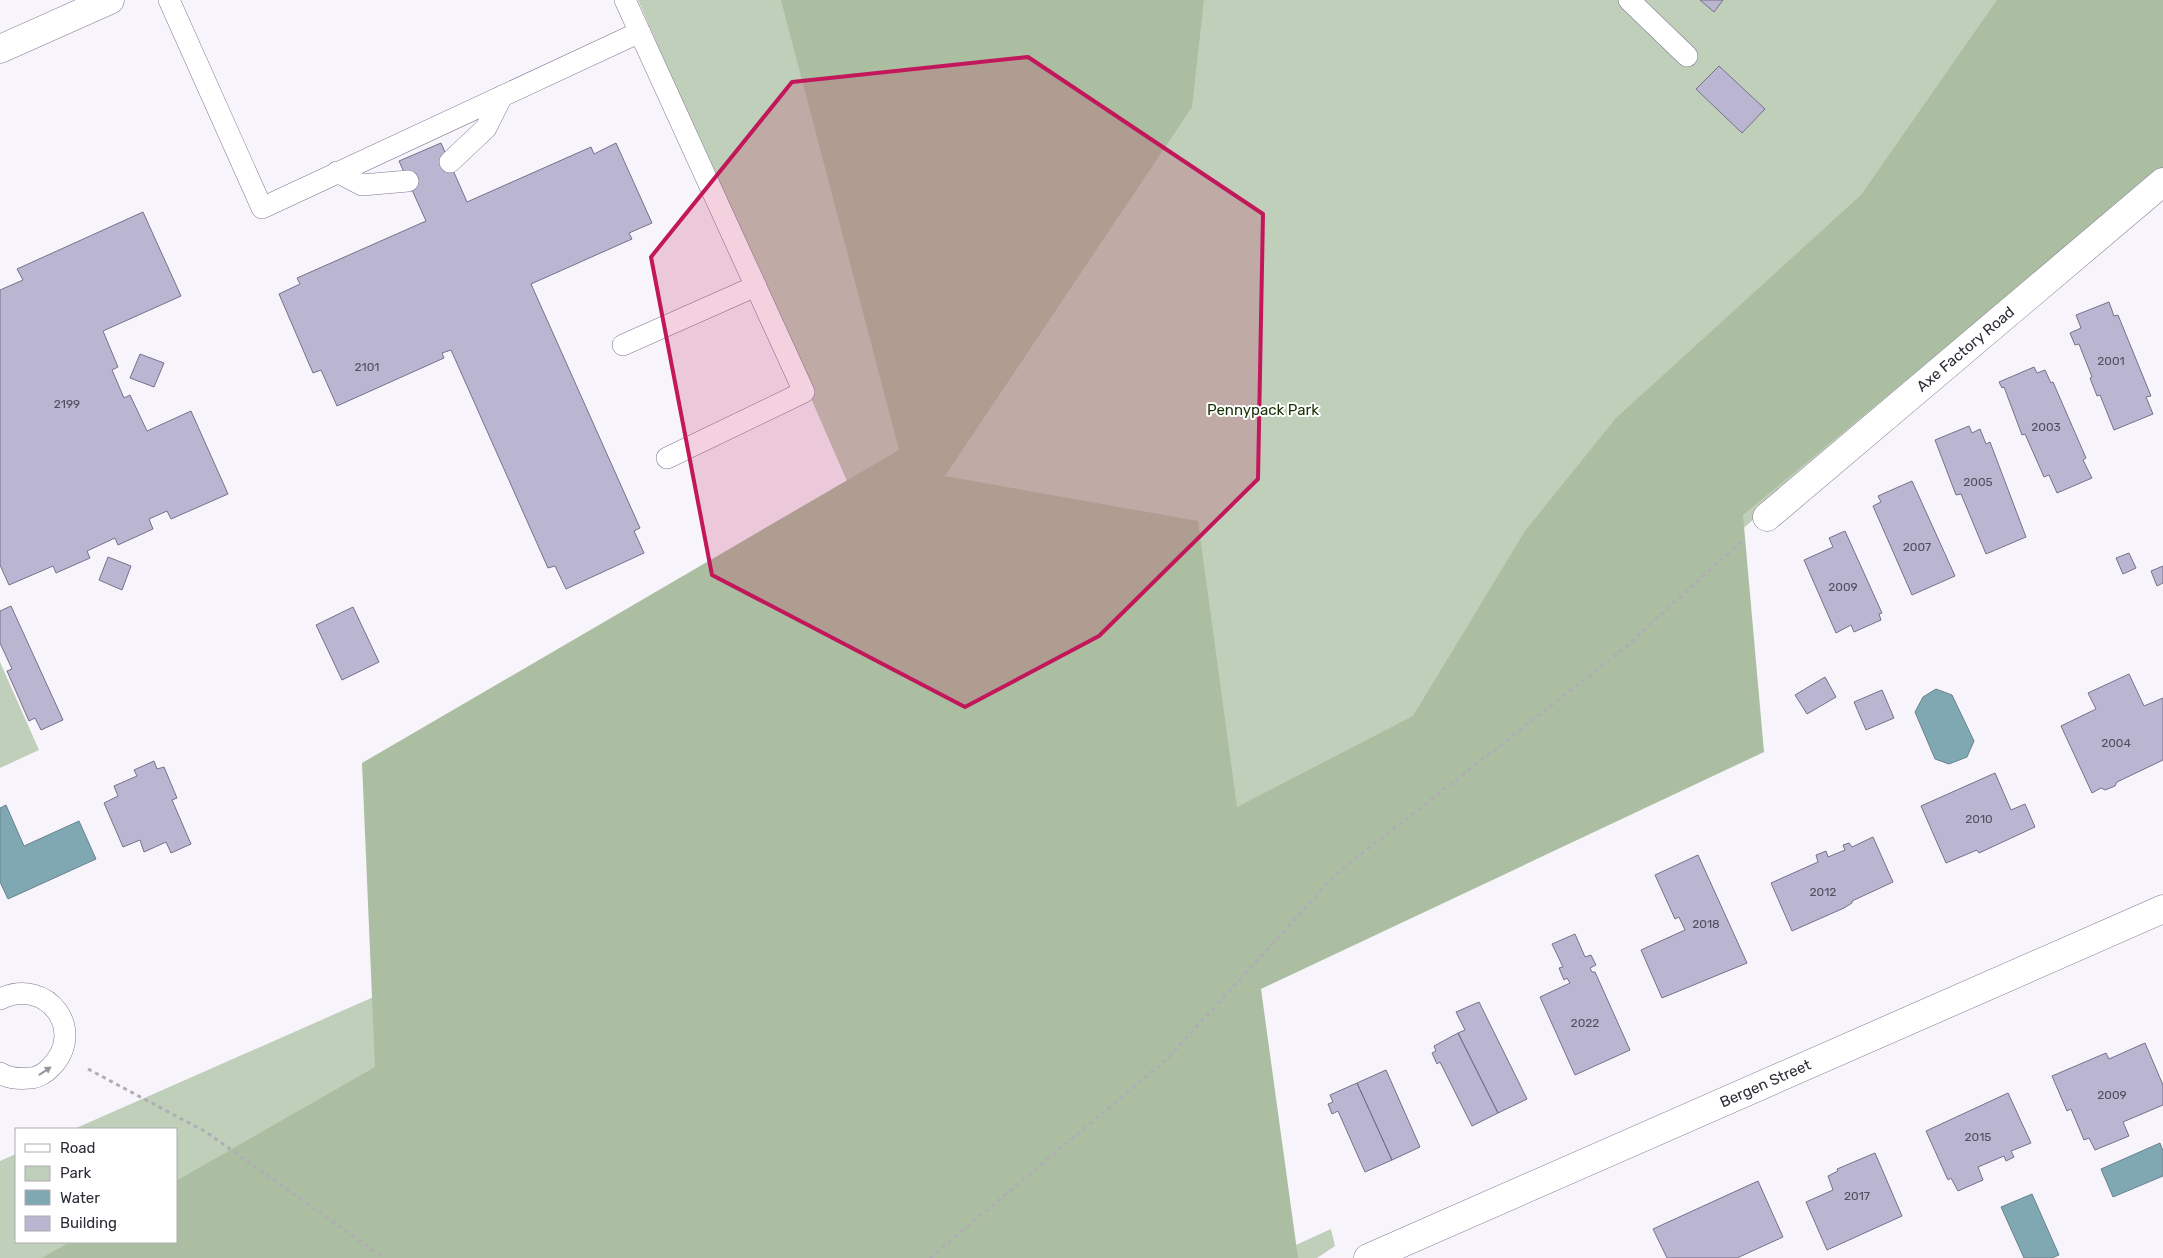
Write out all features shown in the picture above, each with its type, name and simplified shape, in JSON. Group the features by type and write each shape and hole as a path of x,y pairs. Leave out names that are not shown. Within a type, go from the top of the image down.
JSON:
{"street":[{"path":"0,49 110,0"},
{"name":"Axe Factory Road","path":"1767,517 2163,182"},
{"name":"Bergen Street","path":"1368,1258 2163,909"}],"lane":[{"path":"169,0 262,208 640,32"},
{"path":"625,0 804,392 667,458"},
{"path":"1628,0 1687,56"},
{"path":"450,162 486,128 502,96"},
{"path":"337,172 362,185 408,181"},
{"path":"624,345 756,286"},
{"path":"0,999 10,994 25,992 40,996 52,1004 61,1017 65,1031 64,1046 58,1060 48,1071 34,1078 19,1079 0,1073"}],"path":[{"path":"930,1258 1168,1058 1337,873 1622,650 1767,517"},
{"path":"60,1055 206,1132 384,1258"}],"highlighted area":[{"path":"1028,57 1263,214 1258,479 1099,636 965,707 712,575 651,257 792,82"}],"green space":[{"name":"Pennypack Park","path":"638,0 2163,0 2077,228 1113,1096 1192,1258 0,1258 0,1161 15,1154 15,1243 178,1243 178,1128 76,1128 959,739"},
{"name":"Pennypack Park","path":"781,0 1204,0 1192,107 945,476 1198,521 1237,807 1413,716 1525,531 1616,418 1861,195 1997,0 2163,0 2163,168 1743,515 1764,752 1261,989 1298,1258 42,1258 68,1243 178,1243 178,1180 375,1067 362,763 899,450"},
{"path":"0,662 39,750 0,768"},
{"path":"1331,1229 1335,1246 1317,1258 1267,1258"}],"water":[{"path":"1936,689 1952,695 1974,741 1967,757 1949,764 1935,759 1915,712 1923,697"},
{"path":"6,805 24,846 79,821 96,859 8,899 0,882 0,808"},
{"path":"2160,1143 2163,1151 2163,1176 2113,1197 2101,1169"},
{"path":"2032,1194 2059,1255 2052,1258 2024,1258 2001,1207"}],"building":[{"path":"1700,0 1723,0 1714,12"},
{"path":"1719,66 1765,109 1742,133 1696,89"},
{"path":"441,143 467,202 591,147 594,154 616,143 652,223 629,233 632,239 531,284 640,528 634,531 644,553 566,589 555,566 548,568 451,350 442,353 444,358 337,406 321,370 313,373 279,294 300,284 297,278 426,221 399,161"},
{"path":"143,212 181,296 103,331 118,367 112,370 124,398 130,395 147,431 191,411 228,494 171,519 167,511 149,519 153,529 118,545 115,538 87,551 90,558 56,573 53,566 9,585 0,565 0,290 23,280 17,269"},
{"path":"2109,302 2114,316 2118,315 2151,396 2146,397 2153,414 2114,430 2100,395 2097,396 2079,344 2075,345 2070,333 2081,328 2076,315"},
{"path":"140,354 164,363 154,387 130,378"},
{"path":"2034,367 2037,373 2045,370 2051,383 2053,382 2086,458 2083,460 2092,478 2057,493 2049,475 2044,477 2025,434 2022,435 2004,387 2002,388 1999,382"},
{"path":"1969,426 1972,433 1980,429 1986,444 1990,442 2026,537 1986,554 1961,494 1956,495 1935,440"},
{"path":"1912,481 1955,576 1912,595 1873,506 1881,502 1878,496"},
{"path":"1845,531 1882,613 1879,614 1881,620 1854,632 1851,625 1836,633 1804,560 1833,547 1829,538"},
{"path":"2129,553 2136,568 2123,574 2116,558"},
{"path":"108,557 131,566 122,590 99,580"},
{"path":"2163,566 2163,583 2157,586 2151,571"},
{"path":"11,606 63,720 41,730 35,718 29,721 7,671 12,669 0,643 0,611"},
{"path":"353,607 379,662 342,680 316,625"},
{"path":"2129,674 2144,706 2163,698 2163,760 2117,782 2115,786 2105,790 2101,788 2092,793 2061,726 2096,709 2088,693"},
{"path":"1825,677 1836,697 1807,714 1795,695"},
{"path":"1882,690 1894,718 1866,730 1854,702"},
{"path":"154,761 157,769 164,767 177,798 172,800 191,844 171,853 166,842 144,852 140,840 123,847 104,803 118,796 114,786 137,776 134,770"},
{"path":"1995,773 2011,810 2025,804 2035,827 1979,853 1977,850 1946,863 1921,806"},
{"path":"1873,837 1893,882 1852,901 1852,903 1844,908 1792,931 1771,883 1818,862 1816,855 1826,851 1828,857 1845,850 1843,845 1849,843 1852,847"},
{"path":"1698,855 1747,963 1662,998 1641,950 1685,930 1679,917 1675,919 1655,875"},
{"path":"1575,934 1585,957 1591,955 1596,965 1590,968 1592,972 1595,972 1630,1050 1575,1075 1540,997 1570,983 1567,978 1564,980 1559,968 1563,967 1552,944"},
{"path":"1479,1002 1527,1099 1498,1113 1458,1033 1465,1030 1456,1012"},
{"path":"1458,1033 1498,1113 1472,1126 1440,1062 1437,1064 1432,1053 1436,1051 1434,1046"},
{"path":"2145,1043 2163,1085 2163,1105 2123,1122 2129,1136 2095,1150 2089,1138 2084,1140 2071,1109 2067,1111 2052,1076 2106,1053 2109,1059"},
{"path":"1386,1070 1420,1147 1392,1160 1357,1083"},
{"path":"1357,1083 1392,1160 1365,1172 1338,1111 1332,1114 1328,1104 1333,1102 1330,1095"},
{"path":"2008,1093 2031,1143 2011,1151 2014,1157 2006,1161 2004,1156 1978,1167 1983,1180 1958,1191 1951,1178 1948,1180 1926,1131"},
{"path":"1875,1153 1902,1216 1827,1250 1806,1202 1833,1190 1828,1176 1838,1171 1837,1169"},
{"path":"1758,1181 1783,1237 1737,1258 1667,1258 1653,1229"}]}
